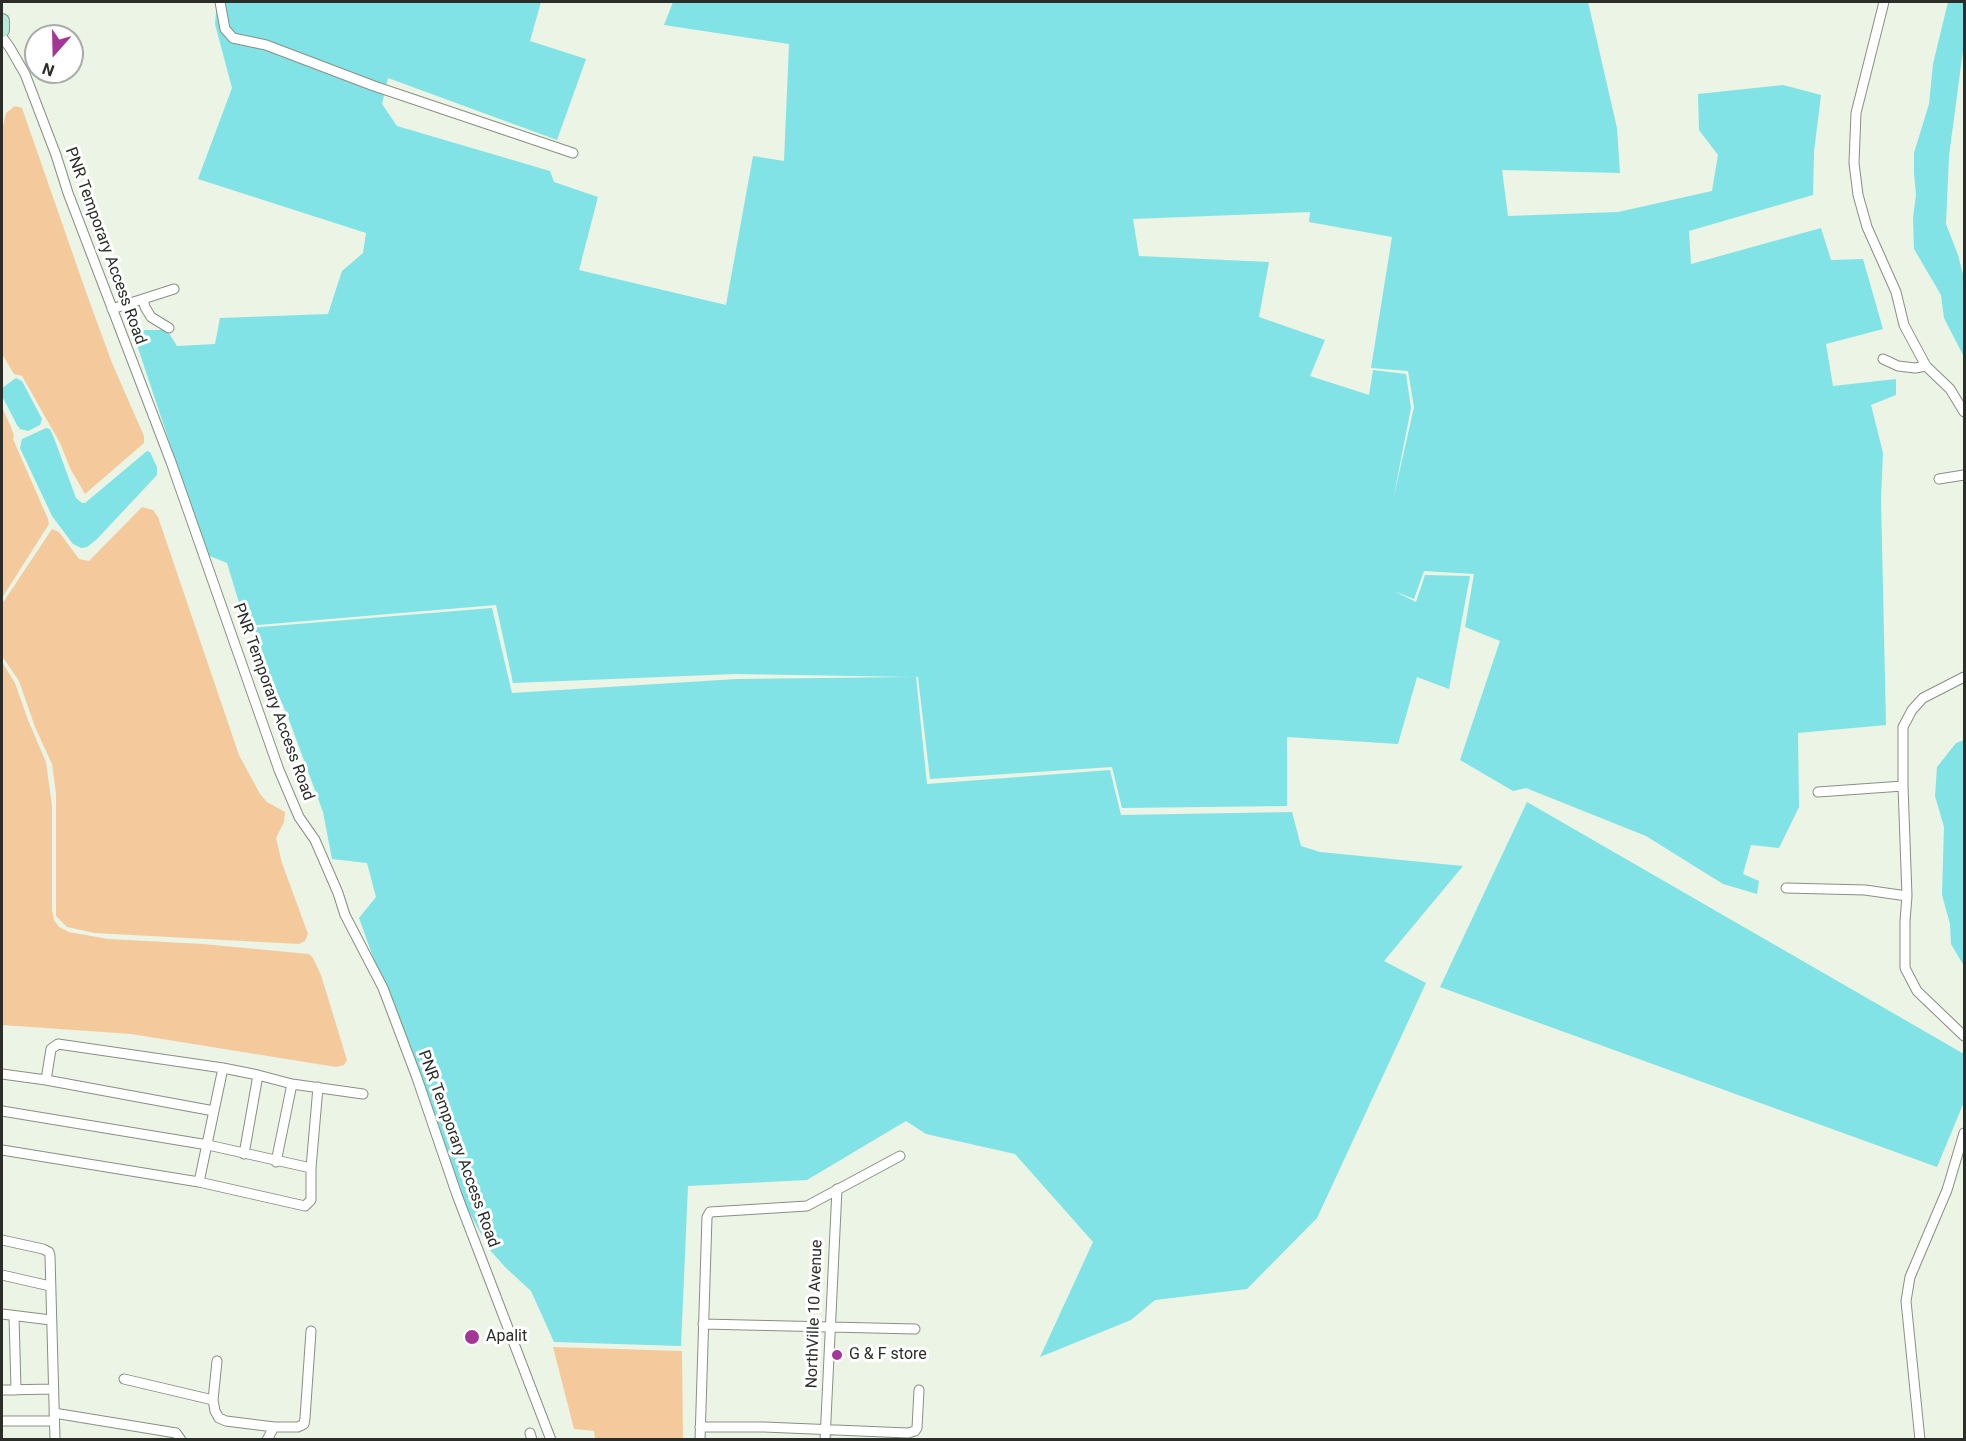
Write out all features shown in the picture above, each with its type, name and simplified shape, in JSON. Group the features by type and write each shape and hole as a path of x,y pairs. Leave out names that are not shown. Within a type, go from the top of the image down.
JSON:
{"main road":[{"path":"2,21 2,30"}],"street":[{"path":"220,2 225,29 233,38 266,45 374,86 573,153"},
{"path":"1884,2 1856,113 1854,163 1858,195 1867,227 1896,292 1904,325 1926,366 1950,389 1965,412"},
{"name":"PNR Temporary Access Road","path":"2,37 28,81 171,462 279,770 299,817 315,840 345,915 383,988 457,1195 551,1440"},
{"path":"112,309 174,289"},
{"path":"143,299 151,317 168,328"},
{"path":"1883,359 1898,366 1915,368 1926,366"},
{"path":"1940,479 1965,475"},
{"path":"1965,677 1923,698 1912,710 1903,727 1907,896 1905,968 1917,991 1965,1036"},
{"path":"1818,792 1903,786"},
{"path":"1786,888 1865,891 1907,896"},
{"path":"46,1080 51,1049 58,1044 223,1068 292,1084 363,1094"},
{"path":"199,1182 223,1068"},
{"path":"2,1074 214,1111"},
{"path":"244,1154 258,1075"},
{"path":"276,1162 292,1084"},
{"path":"2,1150 199,1182 305,1206 311,1200 311,1168 318,1087"},
{"path":"2,1111 208,1145 311,1168"},
{"path":"1920,1440 1906,1301 1910,1276 1939,1210 1965,1133"},
{"path":"700,1440 707,1217 710,1212 807,1206 900,1156"},
{"name":"NorthVille 10 Avenue","path":"825,1440 837,1189"},
{"path":"2,1240 48,1252 55,1440"},
{"path":"2,1275 50,1286"},
{"path":"2,1314 51,1320"},
{"path":"14,1316 16,1390"},
{"path":"703,1324 915,1329"},
{"path":"217,1361 213,1400 219,1418 226,1421 274,1427 298,1427 304,1424 311,1331"},
{"path":"124,1379 213,1400"},
{"path":"2,1390 53,1389"},
{"path":"700,1426 908,1433 917,1428 919,1390"},
{"path":"2,1421 54,1417 144,1427 176,1433 181,1440"},
{"path":"144,1427 144,1440"},
{"path":"267,1440 274,1427"}],"shaded area":[{"path":"15,106 22,108 112,363 144,436 144,443 85,494 70,468 60,443 22,376 14,374 2,354 2,130 6,113"},
{"path":"2,407 49,524 2,598"},
{"path":"142,507 153,510 158,517 239,755 260,794 267,802 285,812 284,822 276,838 282,863 308,934 305,941 299,944 95,933 67,927 56,916 56,793 52,764 35,727 19,681 2,656 2,604 52,529 59,532 79,559 89,561"},
{"path":"2,662 15,683 46,762 52,806 52,910 54,920 59,927 69,932 108,939 203,944 309,954 321,975 347,1060 344,1065 336,1067 131,1034 2,1025"},
{"path":"553,1347 682,1351 683,1439 595,1439 594,1431 574,1429"}],"water":[{"path":"217,2 541,2 530,41 586,59 557,140 388,78 382,104 397,126 550,171 554,182 598,197 579,270 726,305 753,156 784,161 789,44 664,25 673,2 1588,2 1617,128 1620,173 1502,170 1508,216 1618,212 1712,191 1718,155 1699,130 1698,94 1783,85 1821,95 1814,152 1813,195 1689,231 1691,264 1821,228 1831,260 1863,259 1883,329 1826,344 1833,386 1896,379 1896,395 1871,405 1883,453 1881,498 1886,725 1798,733 1799,807 1779,848 1751,845 1743,874 1759,881 1757,894 1723,884 1646,836 1526,788 1513,791 1460,760 1500,641 1465,627 1474,574 1424,571 1414,599 1394,591 1416,602 1425,575 1470,576 1449,689 1417,677 1398,744 1287,737 1287,806 1122,808 1112,767 930,779 918,677 916,677 927,784 1110,770 1121,815 1292,812 1301,846 1320,852 1463,866 1384,961 1426,983 1317,1218 1247,1289 1155,1300 1131,1320 1040,1357 1093,1242 1015,1154 926,1134 906,1121 807,1180 688,1186 681,1346 554,1342 531,1291 489,1249 435,1148 397,1024 359,918 376,897 367,863 332,859 323,812 288,717 249,628 492,608 512,693 737,679 912,677 735,674 513,683 496,605 246,626 227,563 207,555 132,330 167,330 177,346 215,344 220,318 328,314 342,271 363,253 366,233 198,179 232,88 215,24","holes":["1310,212 1309,222 1392,237 1371,368 1408,371 1414,407 1393,500 1411,408 1406,374 1373,370 1369,395 1310,376 1325,340 1259,317 1269,262 1139,256 1133,219"]},
{"path":"1948,2 1964,2 1964,43 1949,156 1946,224 1964,278 1964,357 1944,318 1941,295 1914,249 1913,218 1916,195 1914,153 1929,104 1933,64"},
{"path":"16,378 22,381 42,419 40,425 28,431 20,429 17,425 2,396 2,388"},
{"path":"46,428 50,429 54,438 76,498 82,503 85,503 147,451 150,452 157,467 157,475 87,547 81,548 73,544 52,516 20,448 22,439"},
{"path":"1964,740 1964,966 1951,944 1950,924 1942,895 1944,827 1935,796 1937,767 1956,743"},
{"path":"1527,802 1964,1054 1964,1102 1937,1167 1440,987"}],"place":[{"name":"Apalit","path":"472,1337"},
{"name":"G & F store","path":"837,1355"}]}
